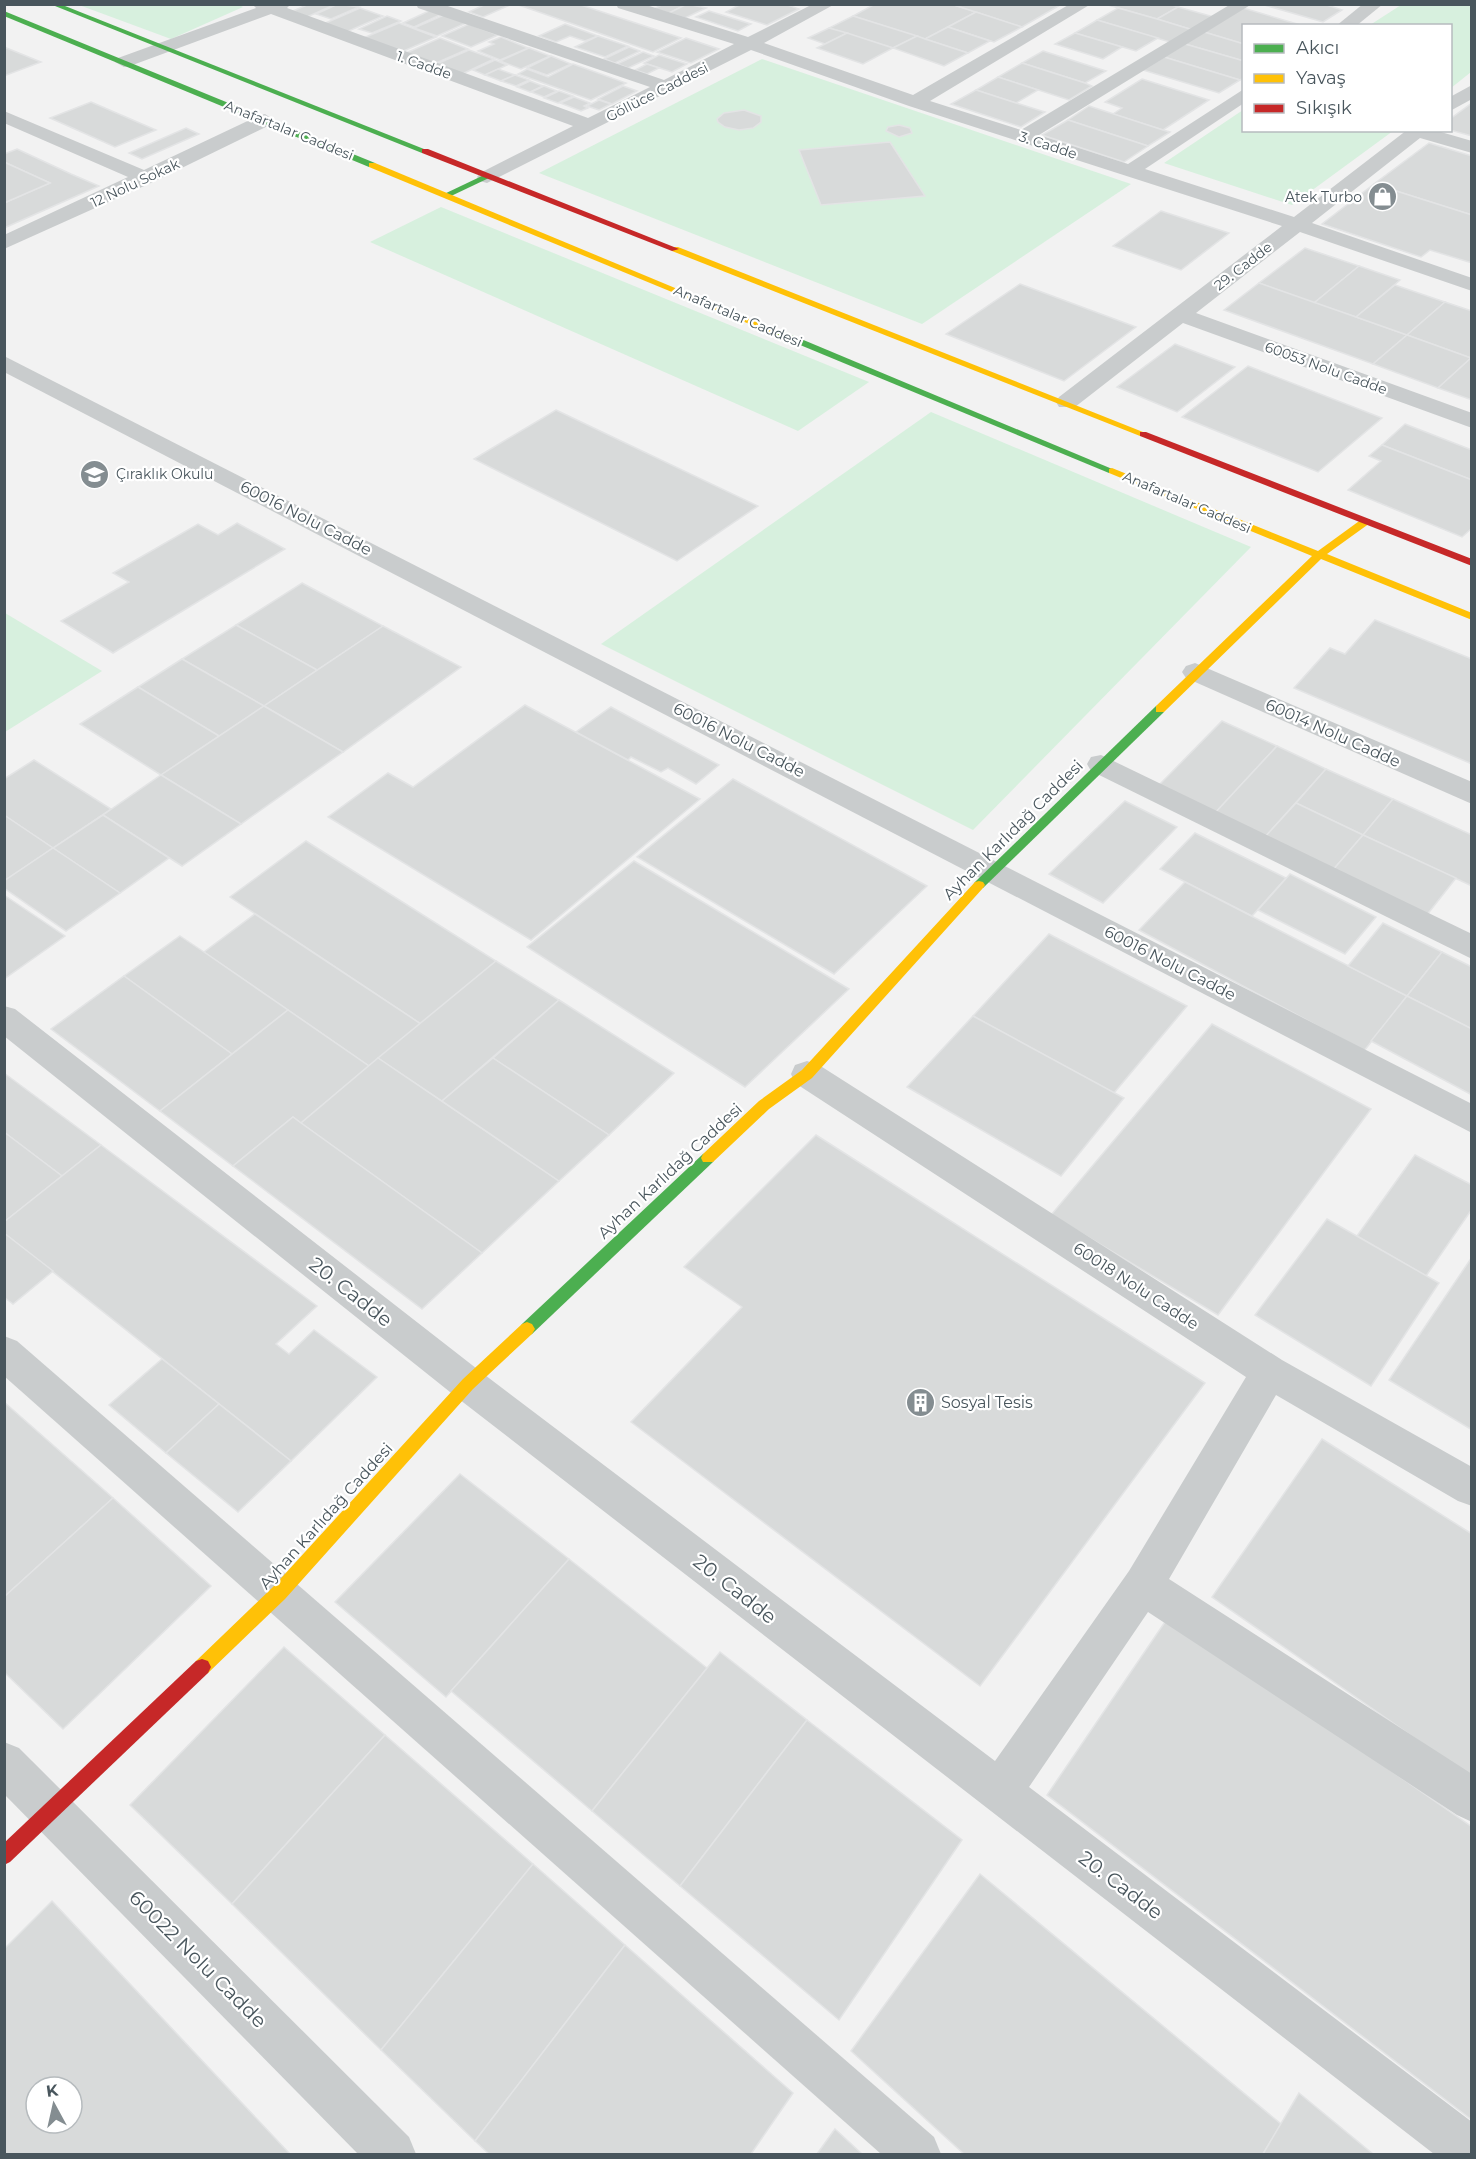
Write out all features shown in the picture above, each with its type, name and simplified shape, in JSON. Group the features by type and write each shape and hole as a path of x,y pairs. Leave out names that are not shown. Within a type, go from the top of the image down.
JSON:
{"main road":[{"name":"Anafartalar Caddesi","path":"52,4 1472,563"},
{"name":"Anafartalar Caddesi","path":"4,13 1317,556 1472,617"},
{"path":"446,195 487,177"},
{"name":"Ayhan Karlıdağ Caddesi","path":"4,1856 279,1593 468,1384 764,1106 807,1074 992,871 1317,556 1366,521"}],"street":[{"path":"424,4 667,87"},
{"name":"3. Cadde","path":"624,4 751,44 915,102 1296,224 1472,285"},
{"path":"915,102 1083,4"},
{"path":"1023,137 1244,4"},
{"path":"1347,24 1375,4"},
{"path":"124,62 168,48 272,6"},
{"name":"1. Cadde","path":"272,6 589,125"},
{"name":"Göllüce Caddesi","path":"487,177 751,44 817,6"},
{"path":"1452,105 1472,90"},
{"path":"1130,171 1242,95"},
{"path":"4,116 146,178"},
{"name":"12 Nolu Sokak","path":"4,243 265,120"},
{"name":"29. Cadde","path":"1067,402 1418,132"},
{"path":"1422,132 1472,147"},
{"name":"60053 Nolu Cadde","path":"1180,315 1472,420"},
{"name":"60016 Nolu Cadde","path":"4,363 1472,1120"},
{"name":"60014 Nolu Cadde","path":"1196,672 1472,794"},
{"path":"1101,764 1472,948"},
{"name":"20. Cadde","path":"4,1018 468,1384 1472,2153"},
{"name":"60018 Nolu Cadde","path":"807,1074 1269,1372 1472,1488"},
{"path":"4,1352 917,2154"},
{"path":"999,1792 1143,1585 1269,1372"},
{"path":"1143,1585 1472,1800"},
{"name":"60022 Nolu Cadde","path":"4,1763 392,2154"}],"green space":[{"path":"237,4 243,7 171,39 79,5"},
{"path":"1401,5 1471,5 1471,72 1452,87 1452,24 1372,24"},
{"path":"762,59 1131,184 922,324 539,173"},
{"path":"1242,111 1242,132 1392,132 1292,205 1164,163"},
{"path":"441,207 869,382 798,431 370,242"},
{"path":"931,412 1251,547 973,830 601,644"},
{"path":"5,613 102,671 5,732"}],"building":[{"path":"309,4 336,4 307,17 293,11"},
{"path":"338,4 359,7 331,19 316,14"},
{"path":"486,4 510,5 483,17 469,12"},
{"path":"516,4 578,4 681,38 653,52"},
{"path":"663,4 687,4 669,13 654,9"},
{"path":"687,4 706,8 685,18 669,13"},
{"path":"741,4 785,4 799,9 767,25 726,12"},
{"path":"875,4 951,4 976,12 925,39 853,16"},
{"path":"951,4 1062,4 1022,27"},
{"path":"1169,4 1178,7 1157,19 1108,5"},
{"path":"1261,4 1324,4 1342,10 1323,22"},
{"path":"1178,7 1214,17 1193,30 1157,19"},
{"path":"360,8 383,16 344,33 321,25"},
{"path":"1118,8 1193,30 1173,43 1097,20"},
{"path":"1243,8 1297,24 1242,24 1242,43 1204,32"},
{"path":"431,10 442,14 414,27 403,23"},
{"path":"709,11 751,24 738,31 696,17"},
{"path":"976,12 1022,27 994,42 948,27"},
{"path":"444,15 466,23 437,36 414,28"},
{"path":"387,16 401,21 372,33 359,29"},
{"path":"853,16 917,36 893,48 829,28"},
{"path":"1097,20 1158,38 1136,51 1075,33"},
{"path":"399,23 436,37 399,53 361,39"},
{"path":"469,24 498,35 471,47 442,36"},
{"path":"565,24 598,36 585,41 570,36 556,42 539,36"},
{"path":"948,27 990,41 968,53 925,39"},
{"path":"829,28 847,33 825,44 808,38"},
{"path":"1204,32 1242,43 1242,60 1185,44"},
{"path":"847,33 893,48 863,64 817,48"},
{"path":"1075,33 1122,47 1103,59 1055,44"},
{"path":"598,36 628,46 605,57 575,47"},
{"path":"917,36 968,53 944,66 893,48"},
{"path":"501,37 528,48 500,60 478,51 494,44 489,42"},
{"path":"440,38 468,49 434,64 406,53"},
{"path":"686,38 719,49 691,63 657,52"},
{"path":"1185,44 1242,60 1242,79 1240,80 1164,57"},
{"path":"4,47 41,62 4,76"},
{"path":"629,47 640,51 615,63 604,59"},
{"path":"529,48 550,56 521,69 500,61"},
{"path":"469,50 494,59 460,75 434,65"},
{"path":"1043,51 1106,71 1085,83 1022,63"},
{"path":"643,52 654,56 628,68 617,64"},
{"path":"659,55 687,64 672,72 644,63"},
{"path":"551,56 571,64 547,75 527,68"},
{"path":"1164,57 1240,80 1219,93 1143,70"},
{"path":"495,60 507,65 485,75 473,70"},
{"path":"1022,63 1092,86 1069,100 998,77"},
{"path":"573,64 626,83 591,100 518,74 527,69 548,77"},
{"path":"647,64 659,68 647,74 635,70"},
{"path":"498,69 515,75 501,81 485,75"},
{"path":"515,75 529,80 516,86 501,81"},
{"path":"998,77 1038,90 1016,103 976,90"},
{"path":"1142,79 1209,100 1163,130 1113,114 1122,108 1105,102"},
{"path":"530,81 543,86 530,92 517,87"},
{"path":"544,86 557,91 544,97 531,92"},
{"path":"623,86 637,91 612,104 598,99"},
{"path":"976,90 1045,112 1021,127 951,104"},
{"path":"559,91 573,96 558,103 544,98"},
{"path":"574,97 590,103 584,106 588,108 581,111 560,103"},
{"path":"599,100 611,104 599,110 587,106"},
{"path":"91,102 156,130 115,147 50,118"},
{"path":"1472,103 1472,136 1452,131 1452,118"},
{"path":"1089,106 1170,132 1148,146 1068,120"},
{"path":"744,110 761,116 761,122 753,128 739,130 725,127 718,122 717,119 724,113"},
{"path":"1068,120 1148,146 1124,162 1042,135"},
{"path":"899,125 910,128 912,133 899,137 886,131 888,127"},
{"path":"186,128 199,134 142,159 129,153"},
{"path":"890,142 925,196 821,205 799,150"},
{"path":"1429,143 1472,156 1472,215 1374,184"},
{"path":"17,149 99,186 4,228 4,203 50,183 4,162 4,154"},
{"path":"4,162 50,183 4,203"},
{"path":"1374,184 1472,215 1472,263 1430,250 1421,257 1322,224"},
{"path":"1161,211 1229,233 1181,270 1113,246"},
{"path":"1305,248 1359,266 1314,303 1259,283"},
{"path":"1359,266 1400,280 1356,317 1314,303"},
{"path":"1259,283 1407,335 1373,364 1224,310"},
{"path":"1020,284 1136,327 1064,381 946,334"},
{"path":"1395,285 1445,302 1407,335 1356,317"},
{"path":"1445,302 1472,311 1471,358 1407,335"},
{"path":"1407,335 1471,358 1438,388 1373,364"},
{"path":"1175,344 1235,367 1177,412 1117,387"},
{"path":"1471,358 1472,400 1438,388"},
{"path":"1248,366 1382,418 1318,472 1182,417"},
{"path":"556,410 758,506 677,561 474,459"},
{"path":"1405,424 1472,450 1472,480 1382,445"},
{"path":"1382,445 1472,480 1472,528 1462,537 1348,490 1381,461 1369,456"},
{"path":"237,523 285,549 113,653 61,621 129,582 113,573 198,524 218,535"},
{"path":"302,583 383,626 317,670 236,625"},
{"path":"1375,620 1472,659 1472,764 1294,688 1330,648 1345,654"},
{"path":"236,625 317,670 264,706 182,659"},
{"path":"383,626 461,667 343,752 264,706"},
{"path":"182,659 264,706 219,736 138,687"},
{"path":"138,687 219,736 161,775 80,724"},
{"path":"525,705 700,799 531,940 328,817 388,773 413,787"},
{"path":"264,706 343,752 241,824 161,775"},
{"path":"611,707 719,765 696,784 668,768 661,772 631,757 628,760 576,732"},
{"path":"1222,721 1277,746 1214,814 1158,786"},
{"path":"1277,746 1326,769 1264,838 1214,814"},
{"path":"34,760 111,809 53,848 4,815 4,779"},
{"path":"1326,769 1393,799 1363,835 1296,803"},
{"path":"161,775 241,824 182,866 103,815"},
{"path":"733,779 927,886 834,974 637,857"},
{"path":"1393,799 1472,835 1472,886 1363,835"},
{"path":"1125,801 1177,827 1103,903 1049,874"},
{"path":"1296,803 1363,835 1332,871 1264,838"},
{"path":"4,815 53,848 4,881"},
{"path":"103,815 169,858 120,893 53,848"},
{"path":"1195,833 1286,878 1252,916 1160,869"},
{"path":"1363,835 1456,878 1426,916 1332,871"},
{"path":"306,841 496,961 421,1024 230,897"},
{"path":"53,848 120,893 66,931 4,888 4,881"},
{"path":"634,861 849,989 745,1087 527,947"},
{"path":"1290,874 1376,917 1345,954 1258,910"},
{"path":"1185,882 1407,996 1364,1051 1139,930"},
{"path":"4,895 65,936 4,979"},
{"path":"255,914 421,1024 369,1066 204,952"},
{"path":"1383,923 1442,952 1407,996 1348,966"},
{"path":"1049,934 1187,1006 1114,1093 973,1016"},
{"path":"180,936 288,1010 232,1054 124,976"},
{"path":"1442,952 1472,967 1472,1029 1407,996"},
{"path":"496,961 559,1000 442,1101 378,1058"},
{"path":"124,976 232,1054 160,1111 51,1029"},
{"path":"1407,996 1472,1029 1472,1095 1371,1041"},
{"path":"559,1000 674,1073 609,1135 493,1058"},
{"path":"288,1010 369,1066 301,1123 293,1117 233,1166 160,1111"},
{"path":"973,1016 1124,1098 1061,1176 907,1087"},
{"path":"1212,1024 1371,1109 1218,1315 1051,1215"},
{"path":"378,1058 559,1181 482,1253 301,1123"},
{"path":"493,1058 609,1135 559,1181 442,1101"},
{"path":"4,1073 101,1145 62,1176 4,1132"},
{"path":"293,1117 482,1253 422,1309 233,1166"},
{"path":"4,1132 62,1176 4,1222"},
{"name":"Sosyal Tesis","path":"816,1135 1205,1383 980,1686 631,1422 742,1307 684,1267"},
{"path":"101,1145 317,1306 276,1344 289,1354 314,1330 377,1377 291,1461 4,1233 4,1222"},
{"path":"1415,1155 1472,1185 1472,1209 1426,1276 1357,1236"},
{"path":"1327,1219 1439,1283 1371,1386 1255,1315"},
{"path":"4,1233 53,1271 13,1304 4,1297"},
{"path":"1472,1257 1472,1430 1389,1380"},
{"path":"162,1359 219,1404 166,1453 109,1405"},
{"path":"4,1402 113,1498 4,1597"},
{"path":"219,1404 291,1461 238,1512 166,1453"},
{"path":"1322,1439 1472,1534 1472,1778 1212,1597"},
{"path":"460,1474 569,1559 446,1697 335,1602"},
{"path":"113,1498 211,1586 63,1729 4,1672 4,1597"},
{"path":"569,1559 707,1668 592,1811 451,1691"},
{"path":"1169,1616 1472,1827 1472,2120 1047,1795"},
{"path":"284,1647 385,1735 232,1904 130,1805"},
{"path":"720,1652 807,1720 680,1886 592,1811"},
{"path":"807,1720 962,1840 839,2020 680,1886"},
{"path":"385,1735 533,1864 381,2050 232,1904"},
{"path":"533,1864 625,1945 475,2141 381,2050"},
{"path":"980,1874 1281,2124 1263,2154 964,2154 851,2051"},
{"path":"52,1901 290,2154 4,2154 4,1949"},
{"path":"625,1945 793,2093 751,2154 489,2154 475,2141"},
{"path":"1299,2093 1373,2154 1263,2154"},
{"path":"835,2129 862,2154 817,2154"}],"traffic: fast":[{"path":"53,4 425,151"},
{"path":"4,13 372,165"},
{"path":"446,195 487,177"},
{"path":"779,333 1112,471"},
{"path":"979,885 1160,709"},
{"path":"527,1329 708,1158"}],"traffic: slow":[{"path":"372,165 779,333"},
{"path":"675,249 1143,434"},
{"path":"1112,471 1472,617"},
{"path":"1160,709 1318,556 1366,521"},
{"path":"708,1158 764,1105 807,1074 979,885"},
{"path":"202,1667 279,1593 468,1384 527,1329"}],"traffic: jam":[{"path":"425,151 675,249"},
{"path":"1143,434 1472,563"},
{"path":"4,1856 202,1667"}],"place":[{"name":"Atek Turbo","path":"1383,197"},
{"name":"Çıraklık Okulu","path":"95,474"},
{"name":"Sosyal Tesis","path":"920,1402"}]}
